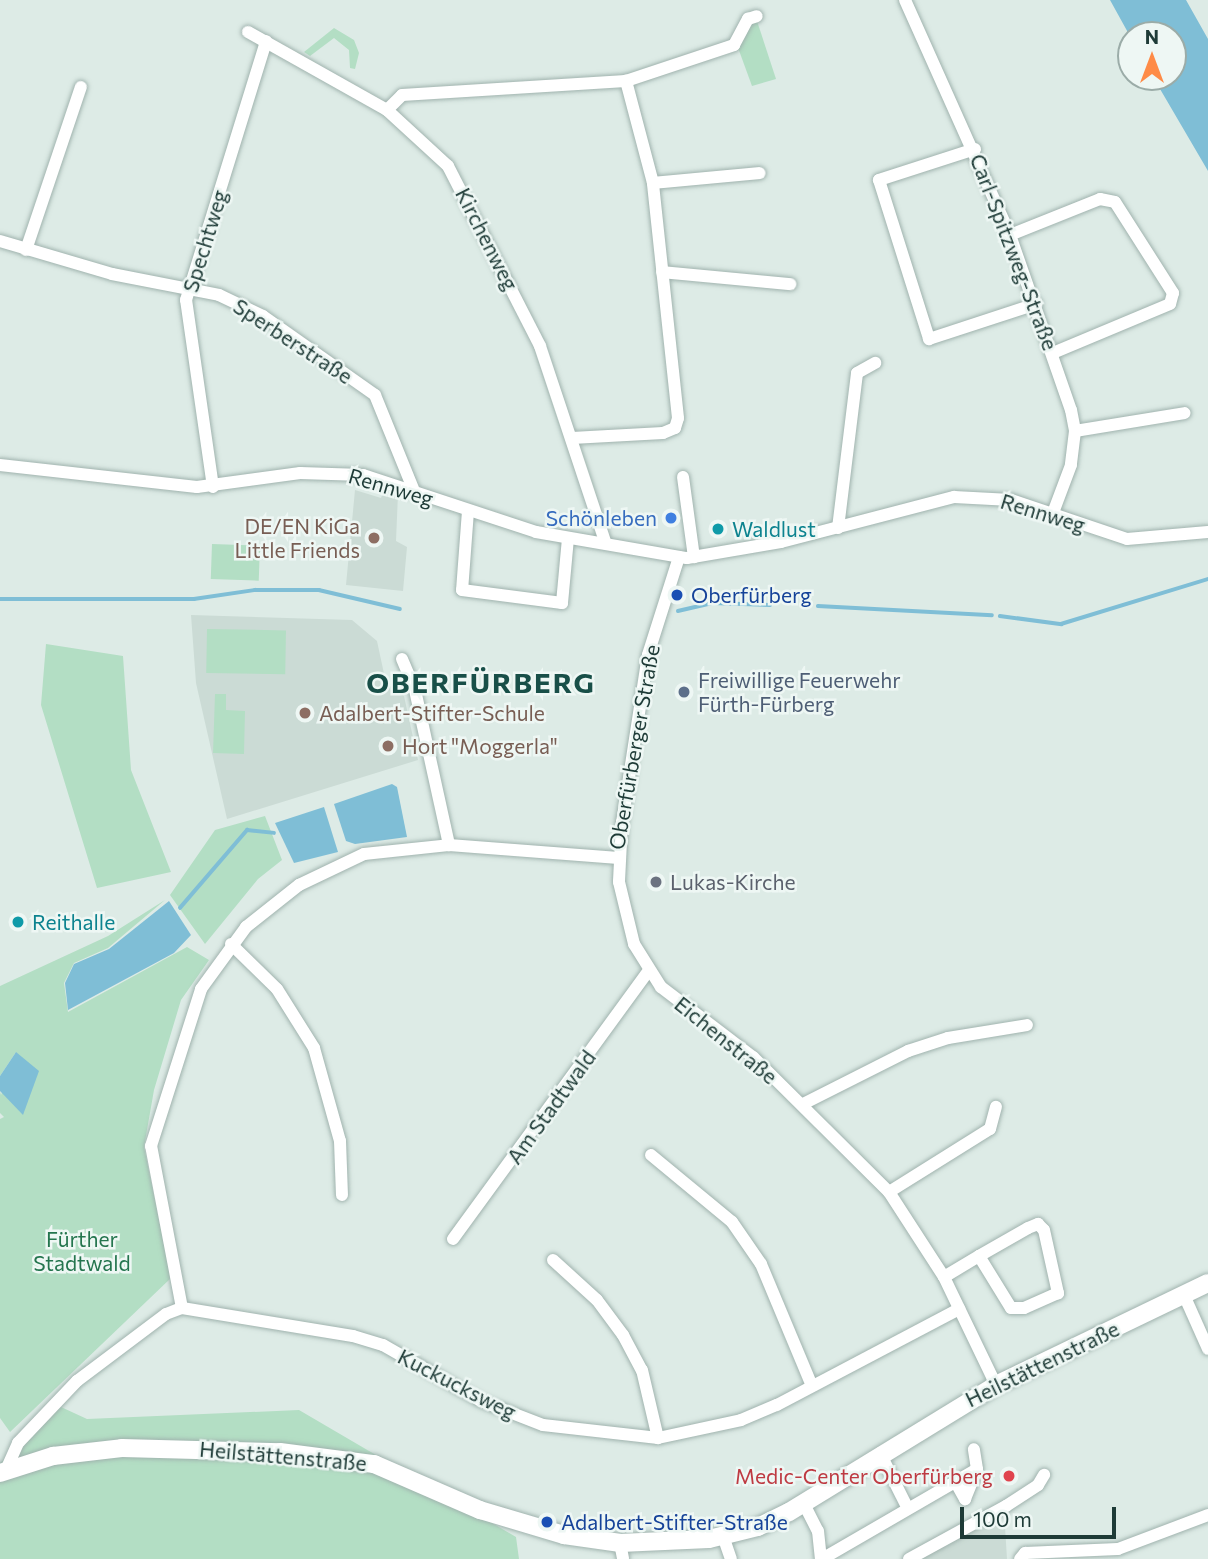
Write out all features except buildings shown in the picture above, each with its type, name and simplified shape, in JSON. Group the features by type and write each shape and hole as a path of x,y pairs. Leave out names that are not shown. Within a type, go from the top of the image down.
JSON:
{"street":[{"name":"Carl-Spitzweg-Straße","path":"905,0 975,149 1053,353 1074,431 1071,465 1054,513"},
{"path":"387,110 402,95 626,81 734,45 748,19 757,16"},
{"name":"Kirchenweg","path":"248,32 387,110 448,166 464,191 540,346 605,541"},
{"name":"Spechtweg","path":"213,487 187,312 189,289 266,41"},
{"path":"572,438 663,433 675,428 678,411 653,183 626,81"},
{"path":"26,250 81,87"},
{"path":"975,149 879,180 929,339 1036,304"},
{"path":"653,183 760,173"},
{"path":"1010,235 1100,199 1115,202 1173,293 1170,304 1053,353"},
{"name":"Sperberstraße","path":"0,241 112,274 189,289 243,305 375,395 414,491"},
{"path":"662,272 790,284"},
{"path":"838,528 857,373 875,363"},
{"path":"1074,431 1185,413"},
{"name":"Rennweg","path":"0,465 162,486 213,487 334,472 363,475 468,511 568,538 605,541 694,558 838,528 954,497 1011,500 1127,539 1208,531"},
{"path":"683,477 694,558"},
{"path":"468,511 462,590 562,603 568,538"},
{"name":"Oberfürberger Straße","path":"182,1308 151,1146 201,989 232,944 271,905 341,863 387,850 449,845 619,858 648,655 679,557"},
{"path":"402,659 415,690 449,845"},
{"name":"Eichenstraße","path":"619,858 622,906 648,972 676,1001 753,1057 890,1192 944,1277 996,1385"},
{"path":"232,944 277,989 314,1048 340,1141 342,1195"},
{"name":"Am Stadtwald","path":"453,1239 648,972"},
{"path":"803,1104 908,1051 948,1038 1027,1025"},
{"path":"890,1192 990,1129 996,1107"},
{"path":"651,1155 732,1223 761,1264 812,1386"},
{"path":"944,1277 979,1256 1038,1224 1044,1230 1058,1293 1024,1308 1011,1308 979,1256"},
{"path":"553,1260 597,1300 623,1335 642,1370 658,1438"},
{"name":"Heilstättenstraße","path":"3,1471 53,1456 122,1448 280,1451 374,1464 521,1526 622,1551 723,1536 758,1527 803,1504 880,1452 996,1385 1208,1283"},
{"path":"1184,1295 1208,1349"},
{"path":"3,1471 18,1443 78,1381 166,1314 182,1308"},
{"name":"Kuckucksweg","path":"182,1308 353,1336 383,1345 481,1401 534,1422 577,1432 658,1438 741,1420 958,1309"},
{"path":"965,1499 977,1469 974,1449"},
{"path":"880,1452 907,1507"},
{"path":"803,1504 818,1531 821,1559 977,1469"},
{"path":"909,1559 1038,1485 1044,1475"},
{"path":"956,1481 977,1522"},
{"path":"1020,1559 1025,1553 1118,1549 1208,1515"},
{"path":"723,1536 731,1559"}],"shaded area":[{"name":"DE/EN KiGa Little Friends","path":"355,490 381,498 384,490 398,494 396,541 407,547 403,591 346,585"},
{"name":"Adalbert-Stifter-Schule","path":"191,615 352,620 377,641 386,683 404,696 418,760 227,819 196,683"},
{"path":"995,1516 1005,1527 1007,1559 918,1559"}],"green space":[{"path":"757,21 776,79 752,86 737,45 749,24"},
{"path":"334,28 354,40 359,53 355,69 350,68 349,50 334,38 310,56 304,52"},
{"path":"212,544 260,546 259,581 211,579"},
{"path":"207,629 286,630 285,674 206,673"},
{"path":"46,644 123,656 131,770 171,872 97,888 41,705"},
{"path":"215,694 226,694 226,710 245,711 244,754 213,753"},
{"path":"265,816 282,860 258,879 205,944 170,895 215,830"},
{"name":"Fürther Stadtwald","path":"165,900 108,948 74,963 64,983 68,1012 187,947 209,960 181,1000 154,1090 144,1147 171,1278 10,1432 0,1418 0,1119 4,1117 0,1113 0,1091 1,1095 16,1052 0,1076 0,986 108,936"},
{"path":"61,1407 87,1419 299,1410 516,1537 519,1559 0,1559 0,1463"}],"water":[{"path":"1110,0 1186,0 1208,39 1208,171 1161,91 1187,91 1187,21 1122,21"},
{"path":"392,784 397,787 407,837 355,844 346,841 334,804"},
{"path":"324,807 338,852 294,863 275,823"},
{"path":"169,901 191,935 174,953 68,1010 65,983 74,964 109,949"},
{"path":"16,1052 39,1071 23,1115 0,1091 0,1076"}],"waterway":[{"path":"1000,616 1061,624 1208,579"},
{"path":"0,599 194,599 255,590 319,590 400,609"},
{"path":"678,611 713,603 770,605"},
{"path":"818,606 992,615"},
{"path":"180,908 247,830 274,833"}],"place":[{"name":"Schönleben","path":"671,518"},
{"name":"Waldlust","path":"718,529"},
{"name":"DE/EN KiGa Little Friends","path":"374,538"},
{"name":"Oberfürberg","path":"677,595"},
{"name":"Freiwillige Feuerwehr Fürth-Fürberg","path":"684,692"},
{"name":"Adalbert-Stifter-Schule","path":"305,713"},
{"name":"Hort \"Moggerla\"","path":"388,746"},
{"name":"Lukas-Kirche","path":"656,882"},
{"name":"Reithalle","path":"18,922"},
{"name":"Medic-Center Oberfürberg","path":"1009,1476"},
{"name":"Adalbert-Stifter-Straße","path":"547,1522"}],"district":[{"name":"OBERFÜRBERG","path":"481,682"}]}
